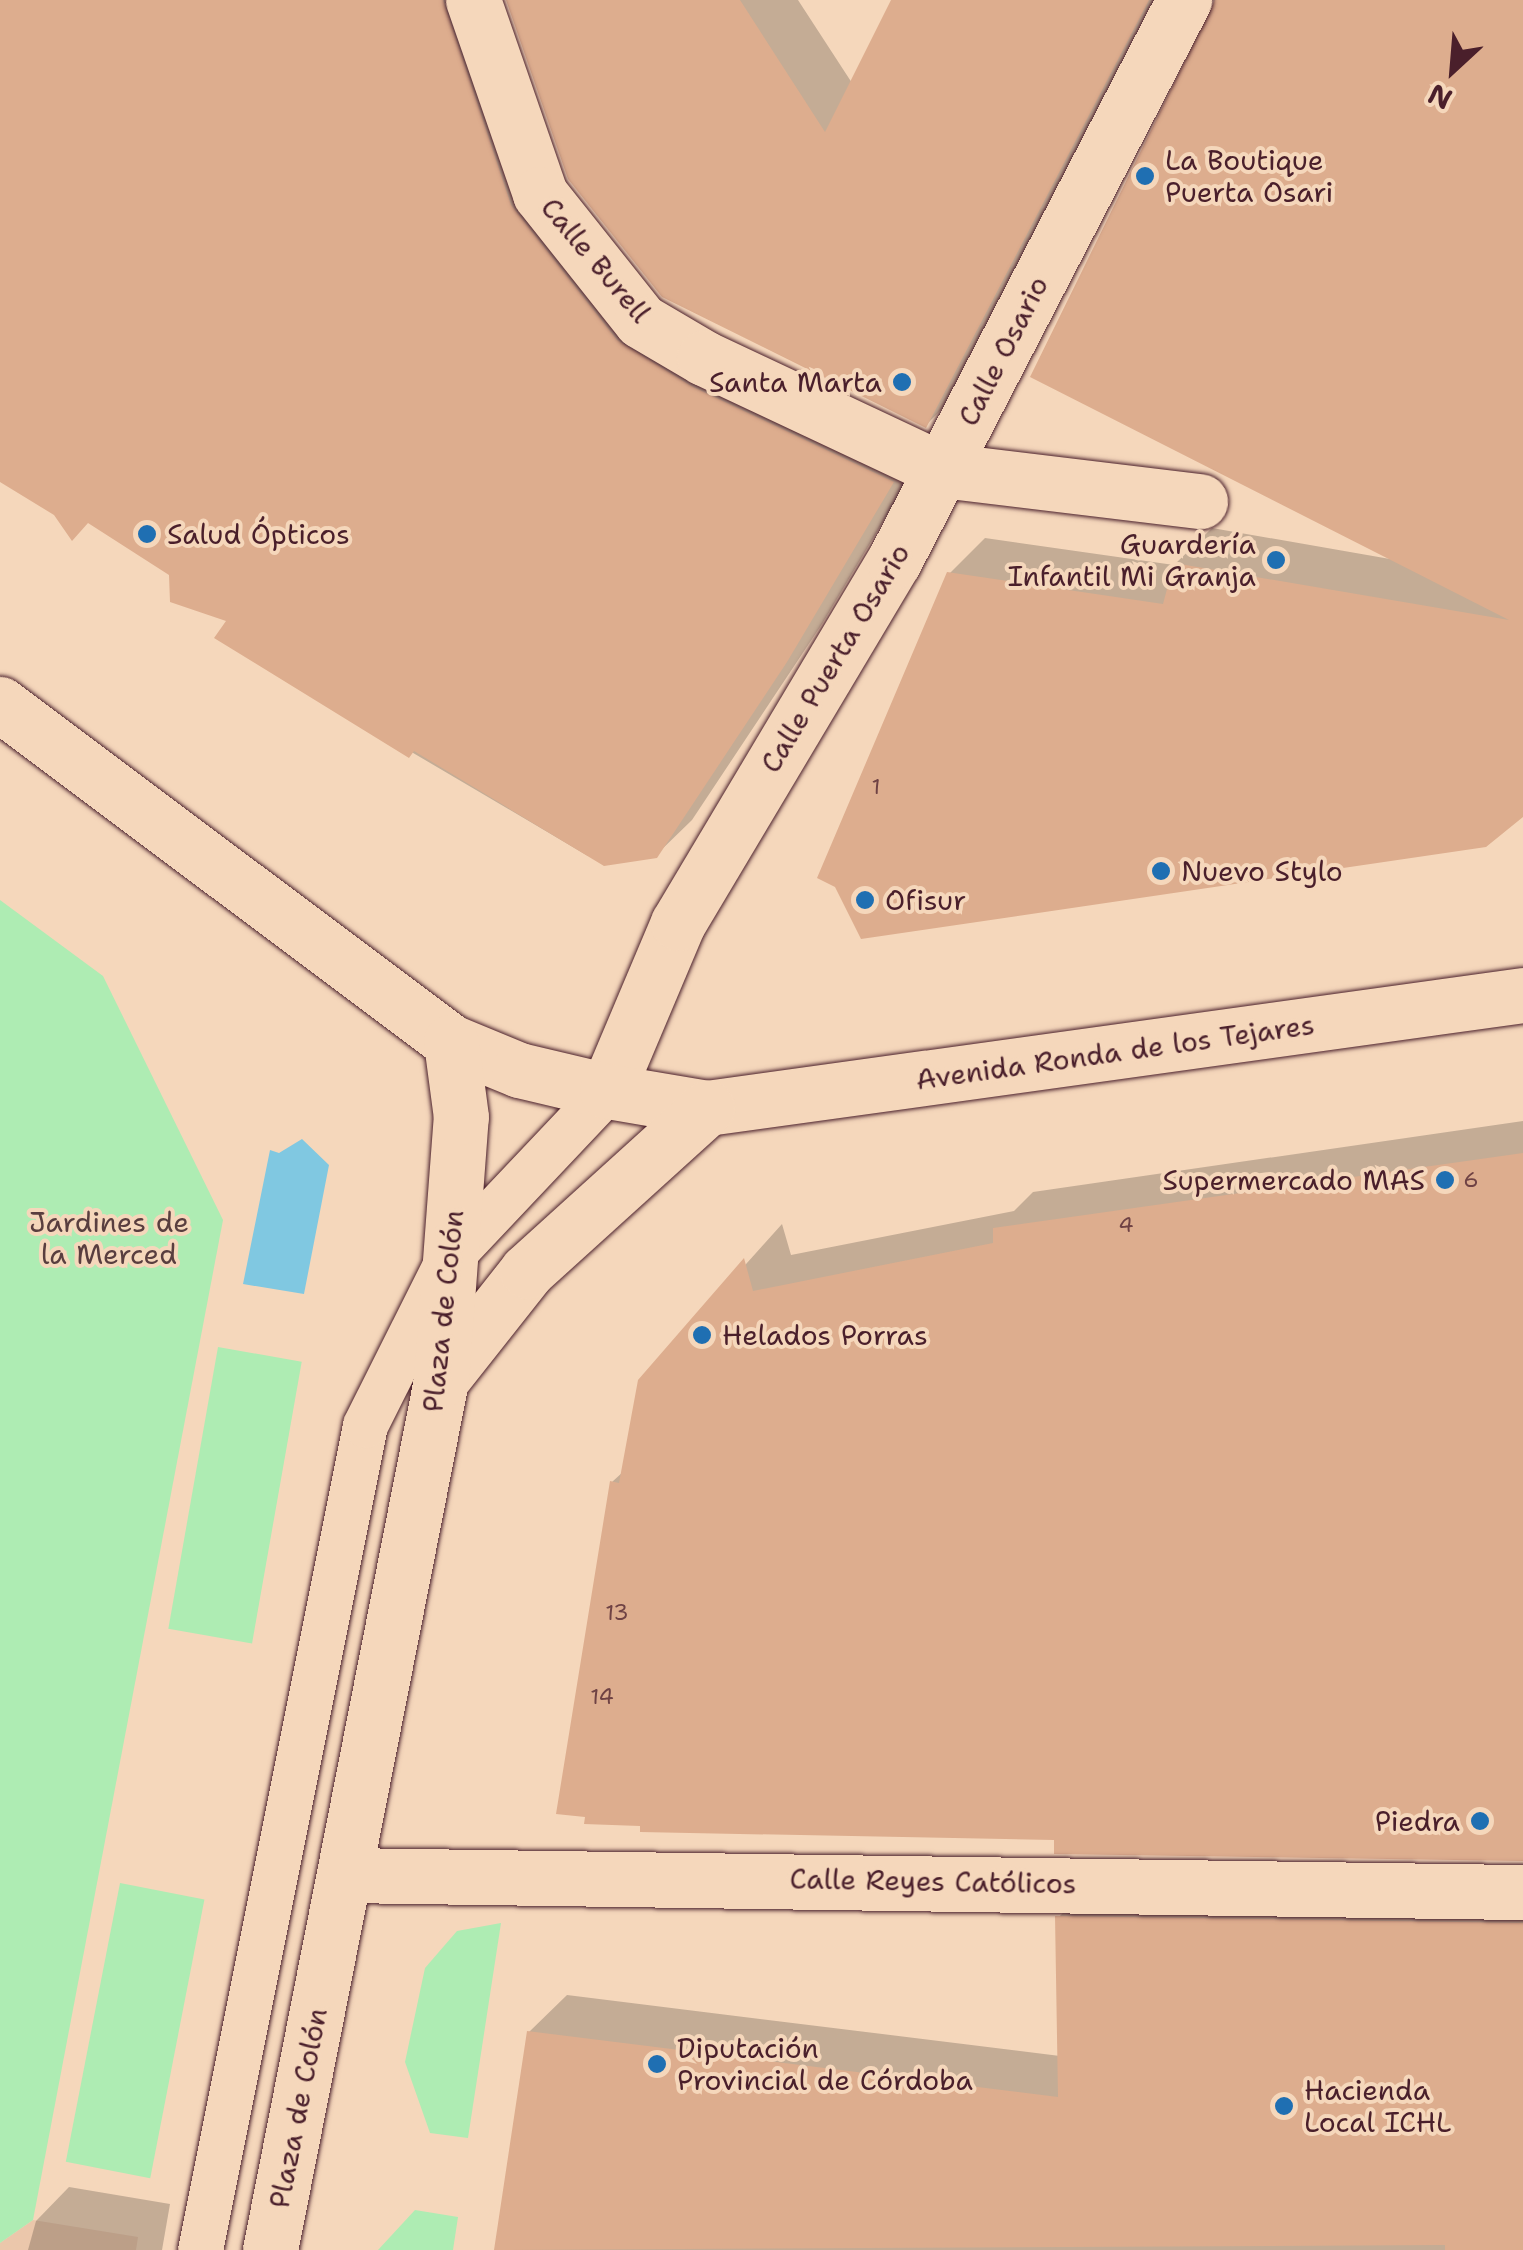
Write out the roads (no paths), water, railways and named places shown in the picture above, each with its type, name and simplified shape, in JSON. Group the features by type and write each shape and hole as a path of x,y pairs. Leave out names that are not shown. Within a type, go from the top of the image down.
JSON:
{"street":[{"name":"Calle Burell","path":"473,0 540,194 641,321 704,358 942,470"},
{"name":"Calle Osario","path":"942,470 1184,0"},
{"path":"942,470 1200,501"},
{"name":"Calle Puerta Osario","path":"607,1091 678,923 942,470"},
{"path":"0,704 452,1042"},
{"name":"Avenida Ronda de los Tejares","path":"452,1042 519,1070 607,1091 707,1108 1523,995"},
{"name":"Plaza de Colón","path":"270,2250 440,1380 461,1117 452,1042"},
{"path":"440,1380 527,1272 707,1108"},
{"name":"Calle Reyes Católicos","path":"344,1874 1523,1892"}],"lane":[{"path":"200,2250 365,1425 448,1260 607,1091"}],"water":[{"path":"302,1139 329,1165 304,1294 243,1284 270,1150 279,1153"}],"place":[{"name":"La Boutique Puerta Osari","path":"1145,176"},
{"name":"Santa Marta","path":"902,382"},
{"name":"Salud Ópticos","path":"147,534"},
{"name":"Guardería Infantil Mi Granja","path":"1276,560"},
{"name":"Nuevo Stylo","path":"1161,871"},
{"name":"Ofisur","path":"865,900"},
{"name":"Supermercado MAS","path":"1445,1180"},
{"name":"Helados Porras","path":"702,1335"},
{"name":"Piedra","path":"1480,1821"},
{"name":"Diputación Provincial de Córdoba","path":"657,2064"},
{"name":"Hacienda Local ICHL","path":"1284,2106"}],"park label":[{"name":"Jardines de la Merced","path":"109,1238"}]}
